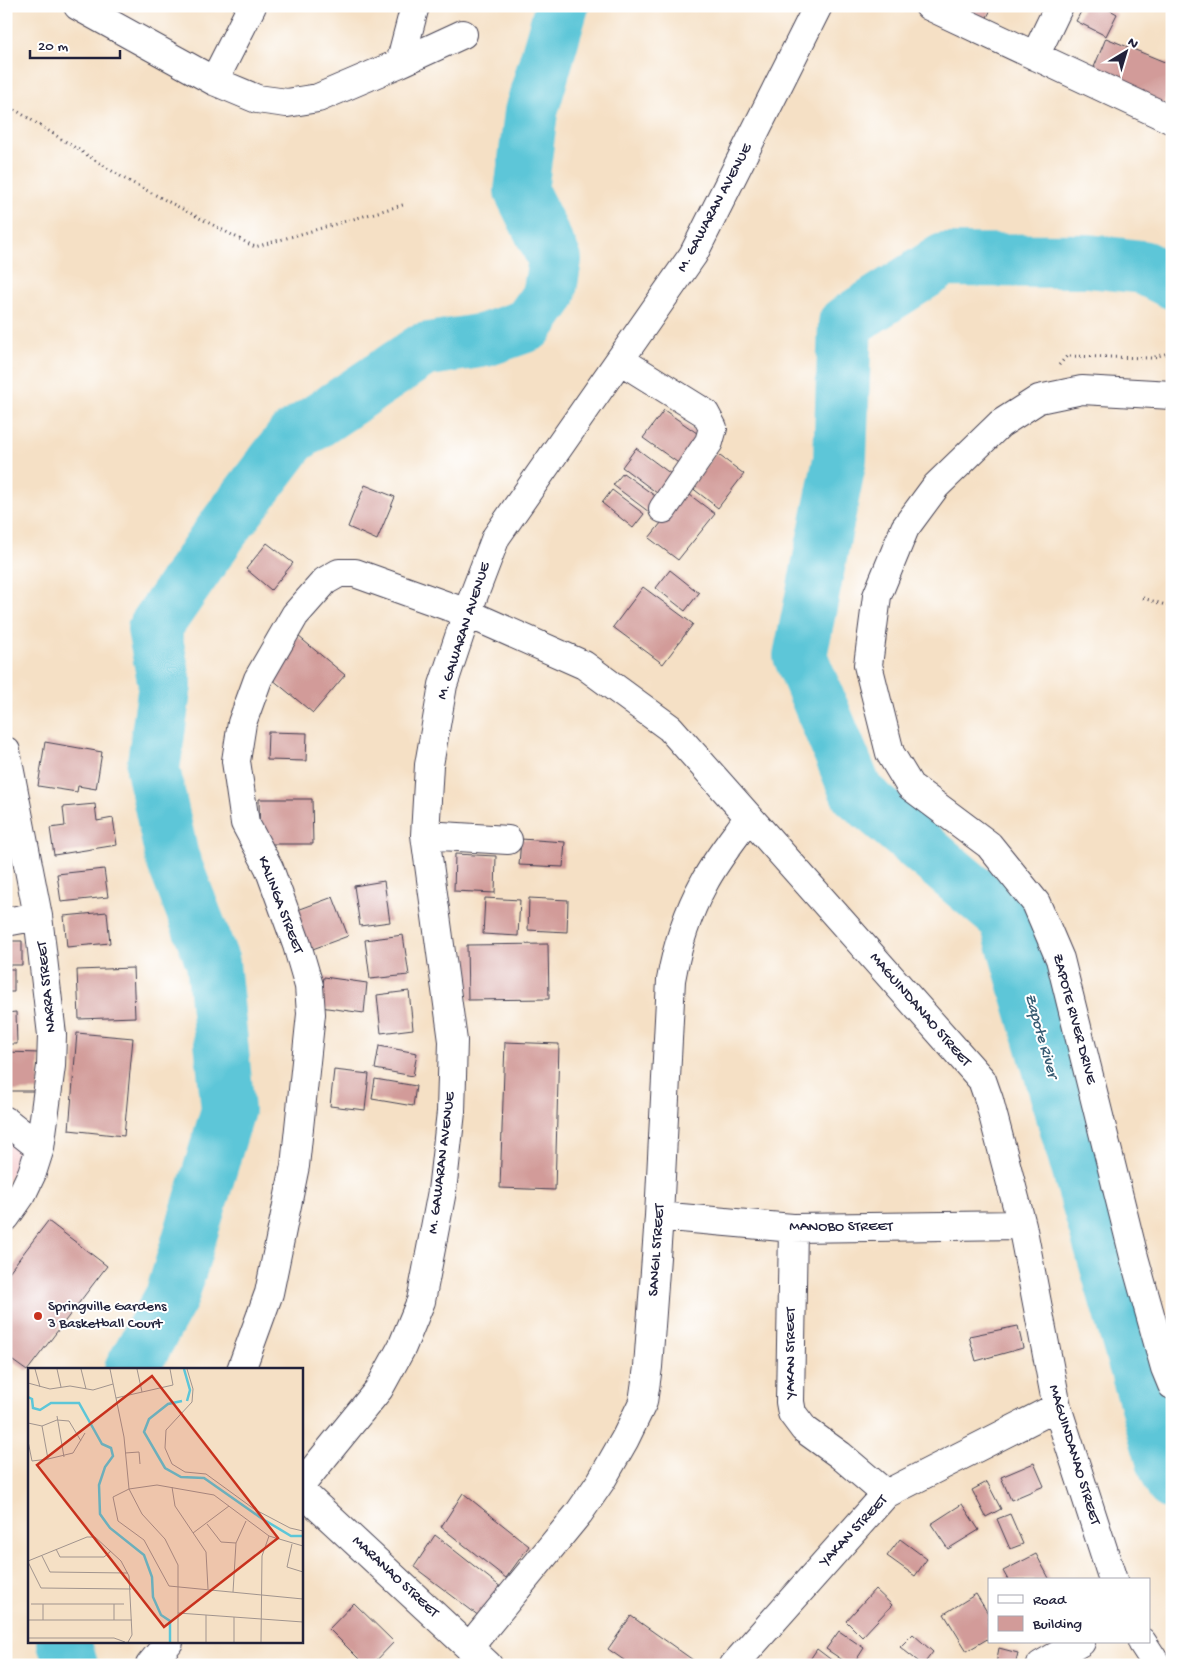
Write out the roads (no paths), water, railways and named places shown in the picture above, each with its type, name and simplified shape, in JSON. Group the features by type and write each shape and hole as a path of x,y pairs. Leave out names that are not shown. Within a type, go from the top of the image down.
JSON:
{"street":[{"path":"214,81 252,6"},
{"path":"400,63 415,6"},
{"name":"M. GAWARAN AVENUE","path":"302,1484 378,1389 402,1347 421,1301 442,1191 451,1112 453,1041 425,835 429,765 443,685 467,613 496,537 693,255 818,6"},
{"path":"929,6 1172,120"},
{"path":"1036,56 1060,6"},
{"path":"90,9 214,81 257,99 287,103 318,98 463,34"},
{"path":"620,360 705,413 713,428 709,442 663,509"},
{"name":"ZAPOTE RIVER DRIVE","path":"1172,395 1082,390 1039,399 1000,424 936,486 905,528 877,596 868,665 890,753 910,786 989,845 1036,903 1060,959 1134,1257 1165,1368 1172,1385"},
{"name":"KALINGA STREET","path":"242,1368 269,1293 295,1166 311,1014 309,986 297,945 269,868 245,823 236,760 242,723 258,679 295,615 325,582 339,573 355,573 467,613"},
{"name":"MAGUINDANAO STREET","path":"467,613 584,666 670,728 982,1080 1022,1225 1057,1407 1112,1578"},
{"name":"NARRA STREET","path":"6,751 38,916 52,1035 52,1066 40,1148 29,1180 6,1217"},
{"name":"SANGIL STREET","path":"479,1655 601,1481 643,1402 648,1367 660,1216 671,980 676,950 687,918 704,882 750,817"},
{"path":"425,835 508,840"},
{"path":"6,922 38,916"},
{"path":"6,1122 40,1148"},
{"name":"MANOBO STREET","path":"660,1216 793,1228 1022,1225"},
{"name":"YAKAN STREET","path":"793,1228 790,1402 792,1413 804,1429 840,1455 886,1494"},
{"name":"YAKAN STREET","path":"734,1665 886,1494 1057,1407"},
{"name":"MARANAO STREET","path":"302,1492 479,1655"},
{"path":"1041,1665 1078,1644"},
{"path":"1143,1644 1157,1665"}],"waterway":[{"path":"132,1368 172,1296 228,1110 213,963 172,857 153,769 165,685 154,629 223,529 292,438 423,350 485,340 528,325 549,295 555,260 521,191 531,112 562,6"},
{"name":"Zapote River","path":"1172,282 1142,267 1088,261 944,260 845,323 840,459 800,656 857,793 1006,919 1163,1461 1172,1483"},
{"path":"65,1644 71,1665"}],"place":[{"name":"Springville Gardens 3 Basketball Court","path":"38,1316"}]}
